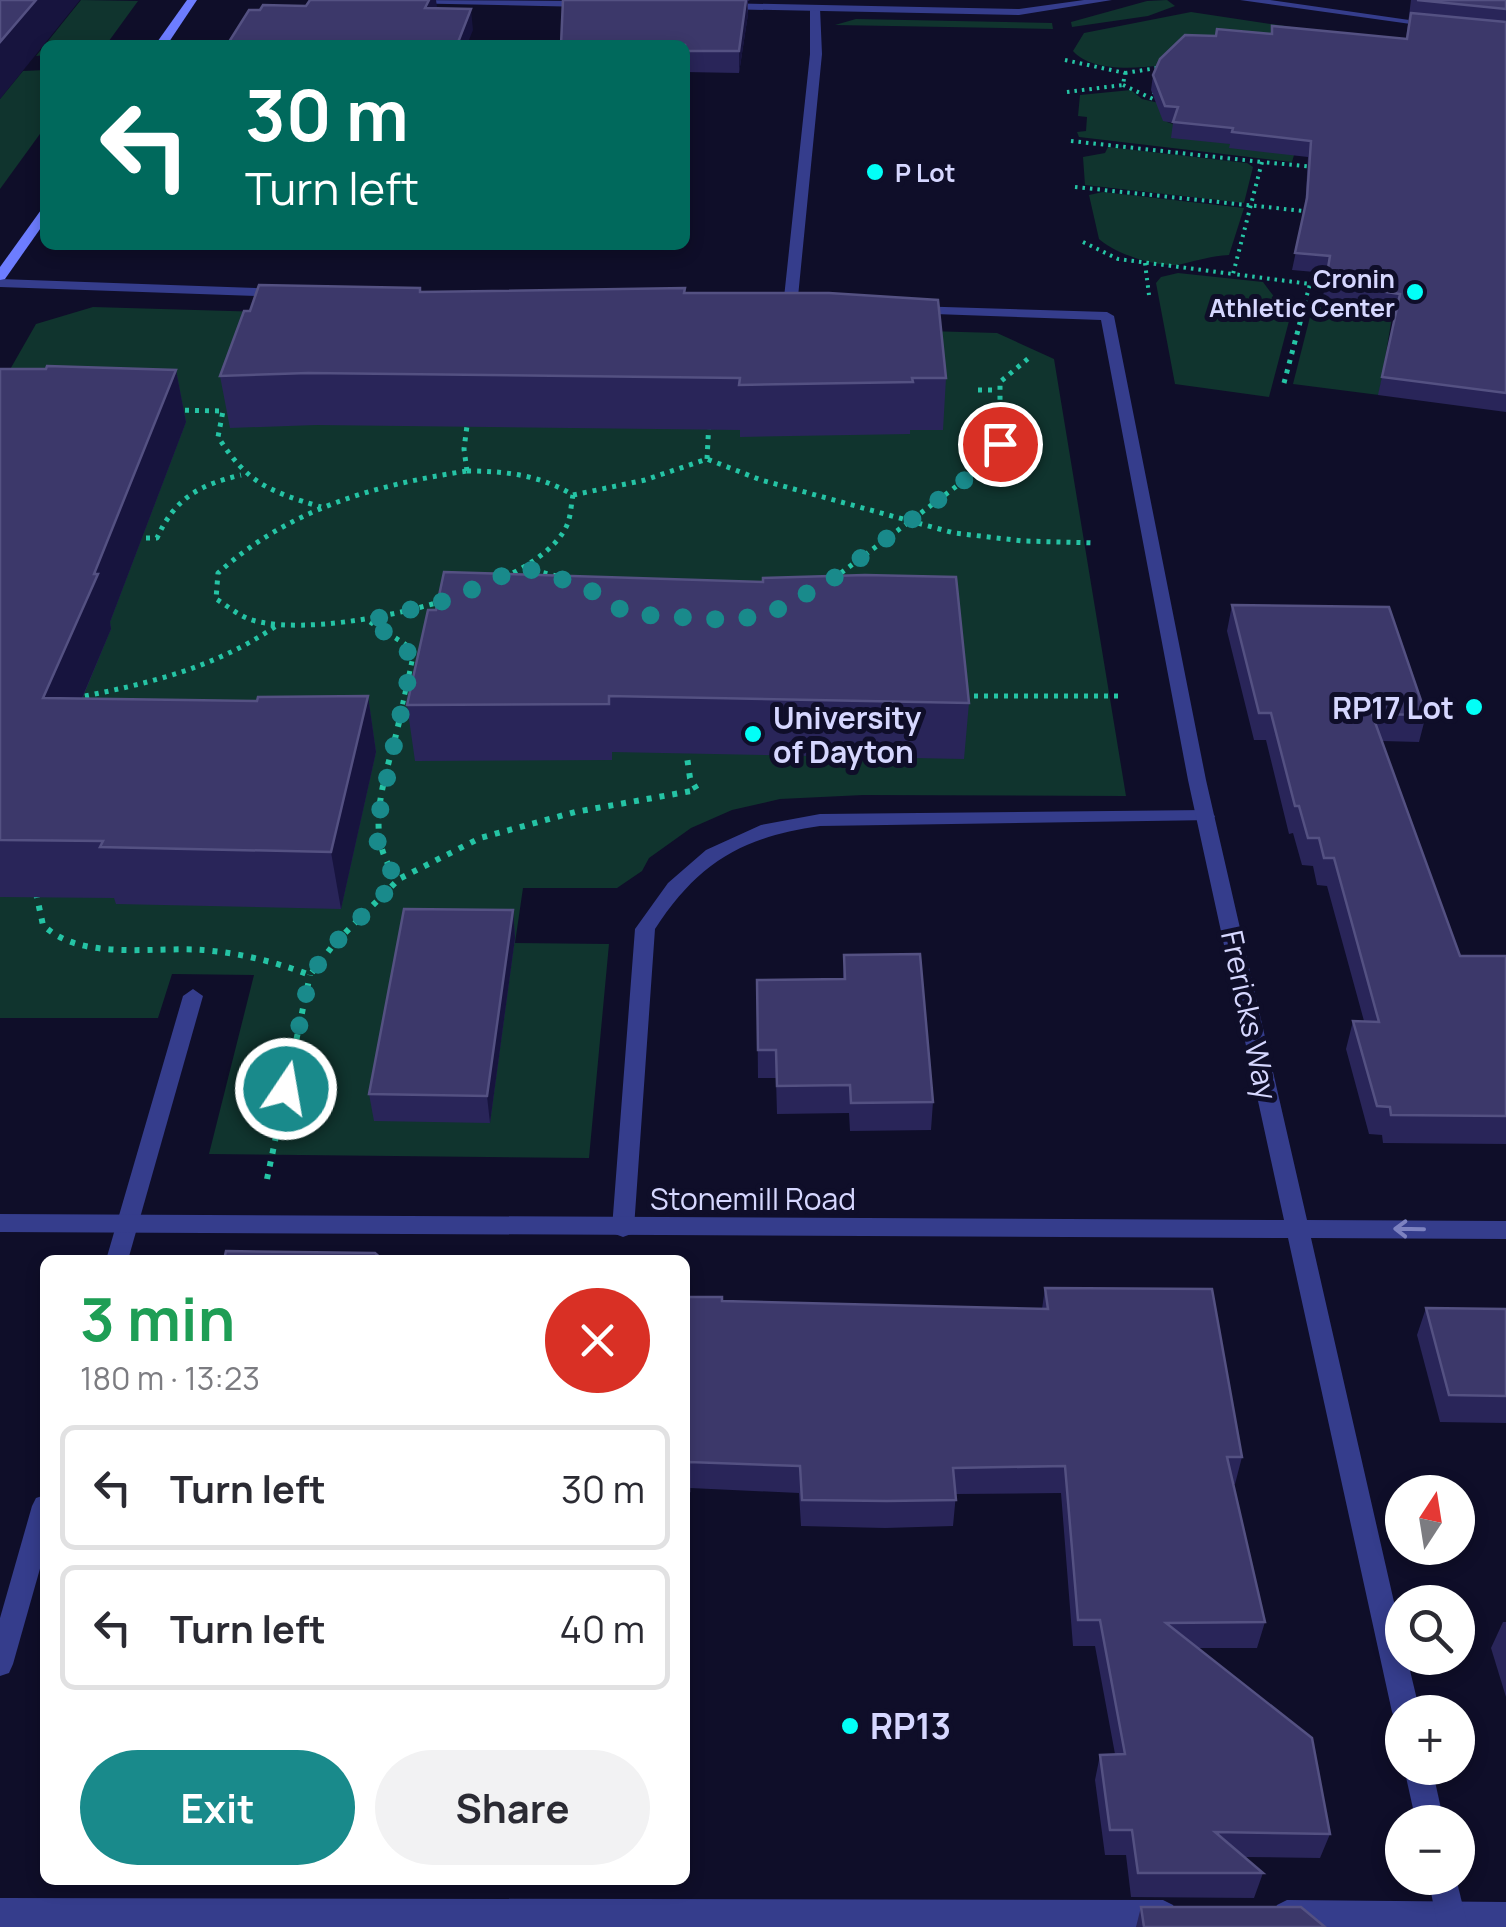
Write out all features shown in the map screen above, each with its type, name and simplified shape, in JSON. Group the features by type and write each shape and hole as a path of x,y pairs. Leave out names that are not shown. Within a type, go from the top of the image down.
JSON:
{"street":[{"path":"164,40 192,0"},
{"path":"400,0 593,4"},
{"path":"709,6 1039,11 1108,0"},
{"path":"1246,0 1450,26"},
{"path":"790,307 816,54 815,8"},
{"path":"0,280 40,220"},
{"path":"0,280 303,294"},
{"path":"771,306 809,308"},
{"name":"Frericks Way","path":"886,310 1108,316 1206,816 1402,1695"},
{"path":"623,1228 644,930 669,891 701,860 742,838 816,821 1206,816"},
{"path":"118,1255 193,996"},
{"name":"Stonemill Road","path":"0,1223 1506,1230"},
{"path":"0,1664 40,1524"},
{"path":"1446,1895 1452,1922"},
{"path":"0,1912 1185,1915"},
{"path":"1264,1915 1452,1922 1506,1916"}],"path":[{"path":"1065,60 1125,73 1165,66 1152,88 1154,99 1123,85 1067,92"},
{"path":"1123,85 1125,73"},
{"path":"1071,141 1320,168"},
{"path":"1302,166 1304,156"},
{"path":"1233,274 1262,162"},
{"path":"1075,187 1304,212"},
{"path":"1083,242 1118,259 1324,285"},
{"path":"1145,263 1150,295"},
{"path":"1284,383 1310,284"},
{"path":"830,581 974,474 995,453 1002,431 997,390 1009,372 1039,350"},
{"path":"978,390 997,390"},
{"path":"467,471 464,448 471,403"},
{"path":"164,410 223,411 218,437 242,476 279,495 321,508"},
{"path":"707,459 708,420"},
{"path":"573,495 574,522 548,550 522,567 451,599 367,621 276,626 238,618 216,599 218,573 257,538 321,508 405,481 467,471 521,473 573,495 645,480 707,459 760,480 828,496 906,522 984,538 1095,543"},
{"path":"126,538 157,538 174,504 189,492 242,476"},
{"path":"522,567 575,582"},
{"path":"367,621 404,644 412,661 377,825 376,845 384,865 399,879"},
{"path":"73,699 184,672 228,654 276,626"},
{"path":"102,708 108,692"},
{"path":"964,696 1124,696"},
{"path":"258,1225 310,975 335,943 399,879 480,838 575,812 697,790 690,778 686,744"},
{"path":"40,880 35,895 38,918 48,932 64,939 88,944 204,950 276,962 310,975"}],"green space":[{"path":"81,0 138,1 110,40 49,40"},
{"path":"1167,0 1175,6 1148,16 1072,27 1071,22 1147,1"},
{"path":"1191,12 1311,30 1152,66 1119,68 1092,63 1073,51 1084,33"},
{"path":"856,19 1052,23 1053,29 835,25"},
{"path":"40,70 40,134 0,189 0,99 23,71"},
{"path":"1131,90 1142,99 1163,104 1167,122 1230,144 1294,155 1292,162 1079,137 1077,132 1086,131 1087,117 1078,116 1080,95"},
{"path":"1108,147 1247,163 1253,167 1244,203 1085,185 1083,157 1105,153"},
{"path":"1103,192 1244,208 1229,255 1162,264 1127,255 1099,239 1089,195"},
{"path":"1178,273 1263,282 1275,298 1294,302 1269,397 1175,384 1156,283 1161,277"},
{"path":"1315,297 1393,311 1379,395 1293,384"},
{"path":"93,307 997,333 1054,359 1126,796 863,795 780,799 732,810 691,828 649,858 642,871 617,888 523,888 515,943 609,944 589,1158 209,1154 254,975 172,974 158,1018 0,1018 0,387 36,324"}],"building":[{"path":"0,0 36,0 0,42"},
{"path":"310,0 429,0 425,8 471,9 459,40 230,40 249,10 260,10 263,5 306,6"},
{"path":"563,0 746,0 739,51 690,51 690,40 561,40"},
{"path":"1417,0 1506,0 1506,9"},
{"path":"1411,13 1506,22 1506,393 1382,377 1400,294 1338,285 1326,280 1330,256 1295,253 1307,198 1311,141 1173,122 1178,107 1165,106 1153,75 1160,59 1185,35 1216,36 1217,29 1272,34 1272,26 1407,39"},
{"path":"259,285 420,288 420,292 685,288 684,293 829,293 938,300 946,378 739,385 740,378 308,373 220,376 244,311 250,311"},
{"path":"47,366 176,370 94,574 98,574 43,698 257,701 258,697 368,696 331,852 100,847 103,841 0,840 0,369"},
{"path":"444,572 763,582 763,578 865,575 956,577 969,703 609,696 609,704 407,705 428,610 436,610"},
{"path":"1232,605 1389,607 1426,715 1372,714 1460,956 1506,956 1506,1116 1391,1115 1390,1107 1377,1106 1353,1021 1379,1022 1334,858 1324,858 1319,838 1308,838 1299,806 1295,806 1271,713 1259,713"},
{"path":"404,909 513,910 487,1096 369,1094"},
{"path":"920,954 933,1102 851,1103 850,1085 777,1086 776,1050 758,1050 757,980 845,979 844,955"},
{"path":"226,1251 377,1255 225,1255"},
{"path":"1045,1288 1212,1289 1242,1457 1227,1457 1265,1622 1166,1623 1312,1738 1330,1834 1215,1832 1263,1873 1138,1873 1132,1830 1110,1830 1100,1755 1125,1754 1100,1620 1078,1620 1065,1466 953,1468 956,1500 887,1501 802,1500 800,1466 690,1462 690,1297 1048,1309"},
{"path":"1426,1308 1506,1309 1506,1396 1449,1395"},
{"path":"1141,1907 1301,1907 1325,1927 1144,1927"}],"place":[{"name":"P Lot","path":"875,172"},
{"name":"Cronin Athletic Center","path":"1415,292"},
{"name":"RP17 Lot","path":"1474,707"},
{"name":"University of Dayton","path":"753,734"},
{"name":"RP13","path":"850,1726"}],"route":[{"path":"286,1089 310,975 335,943 399,879 384,865 376,845 377,825 412,661 404,644 367,621 451,599 522,567 584,586 628,614 729,620 767,615 800,600 848,568 986,464 1000,444"}]}
